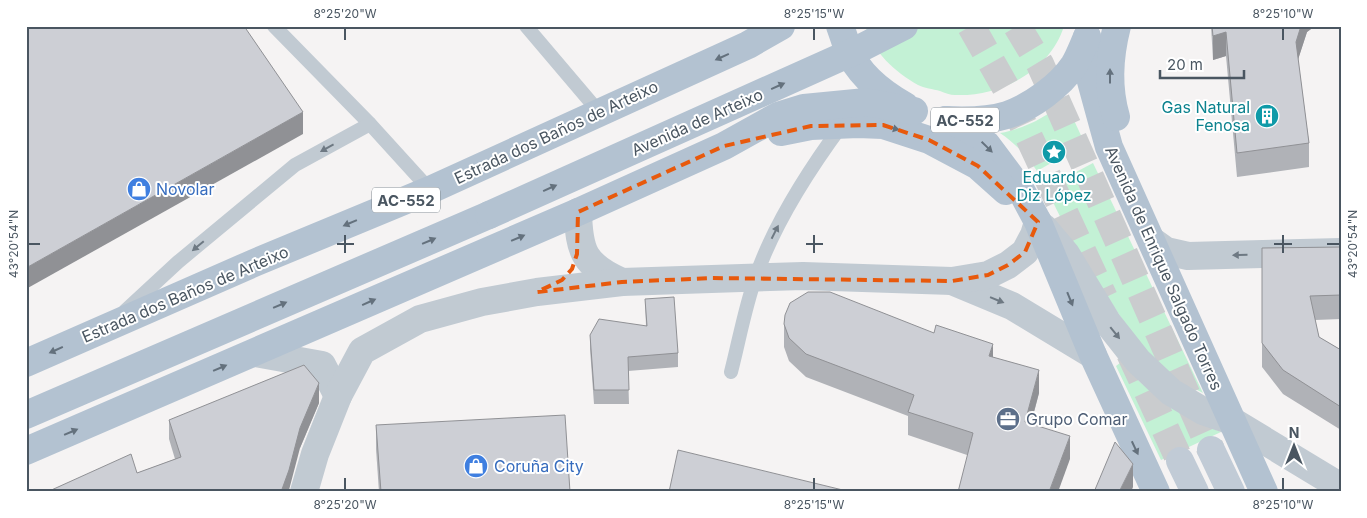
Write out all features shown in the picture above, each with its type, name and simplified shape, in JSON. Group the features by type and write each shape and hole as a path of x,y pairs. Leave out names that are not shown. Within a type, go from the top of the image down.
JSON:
{"main road":[{"name":"Estrada dos Baños de Arteixo","path":"26,363 254,263 430,190 599,112 754,36 780,26"},
{"name":"AC-552","path":"840,26 848,50 861,69 879,89 914,111"},
{"name":"Avenida de Arteixo","path":"485,206 866,26"},
{"name":"Avenida de Arteixo","path":"485,206 857,50 904,26"},
{"path":"1117,26 1110,52 1110,98 1152,241"},
{"name":"AC-552","path":"26,451 255,352 578,222 778,116 804,108 866,102 914,111 946,120 976,120 1006,115 1052,89 1063,78 1074,64 1088,32"},
{"name":"Avenida de Enrique Salgado Torres","path":"1088,32 1088,74 1109,147 1264,492"},
{"path":"946,120 987,145 1022,192 1038,222 1151,488"},
{"path":"724,146 811,126 842,124 883,125 929,140 978,166 1038,222"},
{"name":"Estrada dos Baños de Arteixo","path":"26,398 485,206"},
{"name":"AC-552","path":"26,415 485,206"},
{"path":"1211,450 1231,492"},
{"path":"1180,461 1195,492"}],"street":[{"path":"578,222 583,249 590,264 622,282"},
{"path":"537,292 562,280 572,269 577,254 578,222"},
{"path":"304,492 315,454 338,396 362,351 420,319 482,302 537,292 622,282 803,276 952,281 988,275 1008,265 1025,252 1038,222"},
{"path":"1038,222 1066,254 1108,323 1138,361 1171,392 1203,411 1232,421 1341,487"},
{"path":"1152,241 1166,251 1188,256 1341,252"},
{"path":"952,281 1012,306 1093,355"},
{"path":"255,352 322,366 338,396"}],"lane":[{"path":"274,26 370,124 430,190"},
{"path":"526,26 599,112"},
{"path":"731,372 755,277 773,234 813,163 842,124 866,102"},
{"path":"105,328 178,262 296,165 370,124"}],"highlighted area":[{"path":"883,125 929,140 978,166 1038,222 1025,252 1008,265 988,275 952,281 712,278 622,282 537,292 562,280 572,269 577,254 578,212 724,146 811,126"}],"green space":[{"path":"865,26 1064,26 1057,42 1047,56 1021,78 1006,86 989,91 955,95 920,86 901,74 879,53"},
{"path":"1065,101 1085,144 1037,171 1020,150 1000,133 1035,122"},
{"path":"1093,163 1203,393 1170,376 1128,328 1077,251 1046,188"},
{"path":"1120,363 1154,394 1167,403 1193,419 1221,432 1161,460 1116,366"}],"building":[{"path":"26,26 244,26 303,112 26,268"},
{"name":"Gas Natural Fenosa","path":"1212,26 1301,26 1296,42 1309,143 1237,153 1226,32 1213,36"},
{"path":"1341,247 1341,295 1310,296 1319,337 1341,350 1341,407 1283,370 1262,343 1262,248"},
{"path":"808,292 830,292 934,333 936,325 993,344 989,356 1039,370 1025,422 1070,436 1049,492 958,492 973,433 908,412 914,395 806,354 789,338 784,324 785,315 790,303"},
{"path":"674,297 678,353 628,357 629,390 594,390 590,335 599,319 647,326 645,299"},
{"path":"304,365 319,383 300,428 281,492 47,492 131,454 137,473 181,457 169,420"},
{"path":"565,415 570,492 381,492 376,425"},
{"path":"1115,442 1133,464 1119,492 1094,492"},
{"path":"678,450 851,492 669,492"}],"tunnel":[{"path":"971,26 1006,88 1104,298"},
{"path":"1017,26 1040,64 1211,450"},
{"path":"1130,353 1180,461"}],"place":[{"name":"Gas Natural Fenosa","path":"1267,116"},
{"name":"Eduardo Diz López","path":"1054,152"},
{"name":"Novolar","path":"139,189"},
{"name":"Grupo Comar","path":"1008,419"},
{"name":"Coruña City","path":"476,466"}]}
